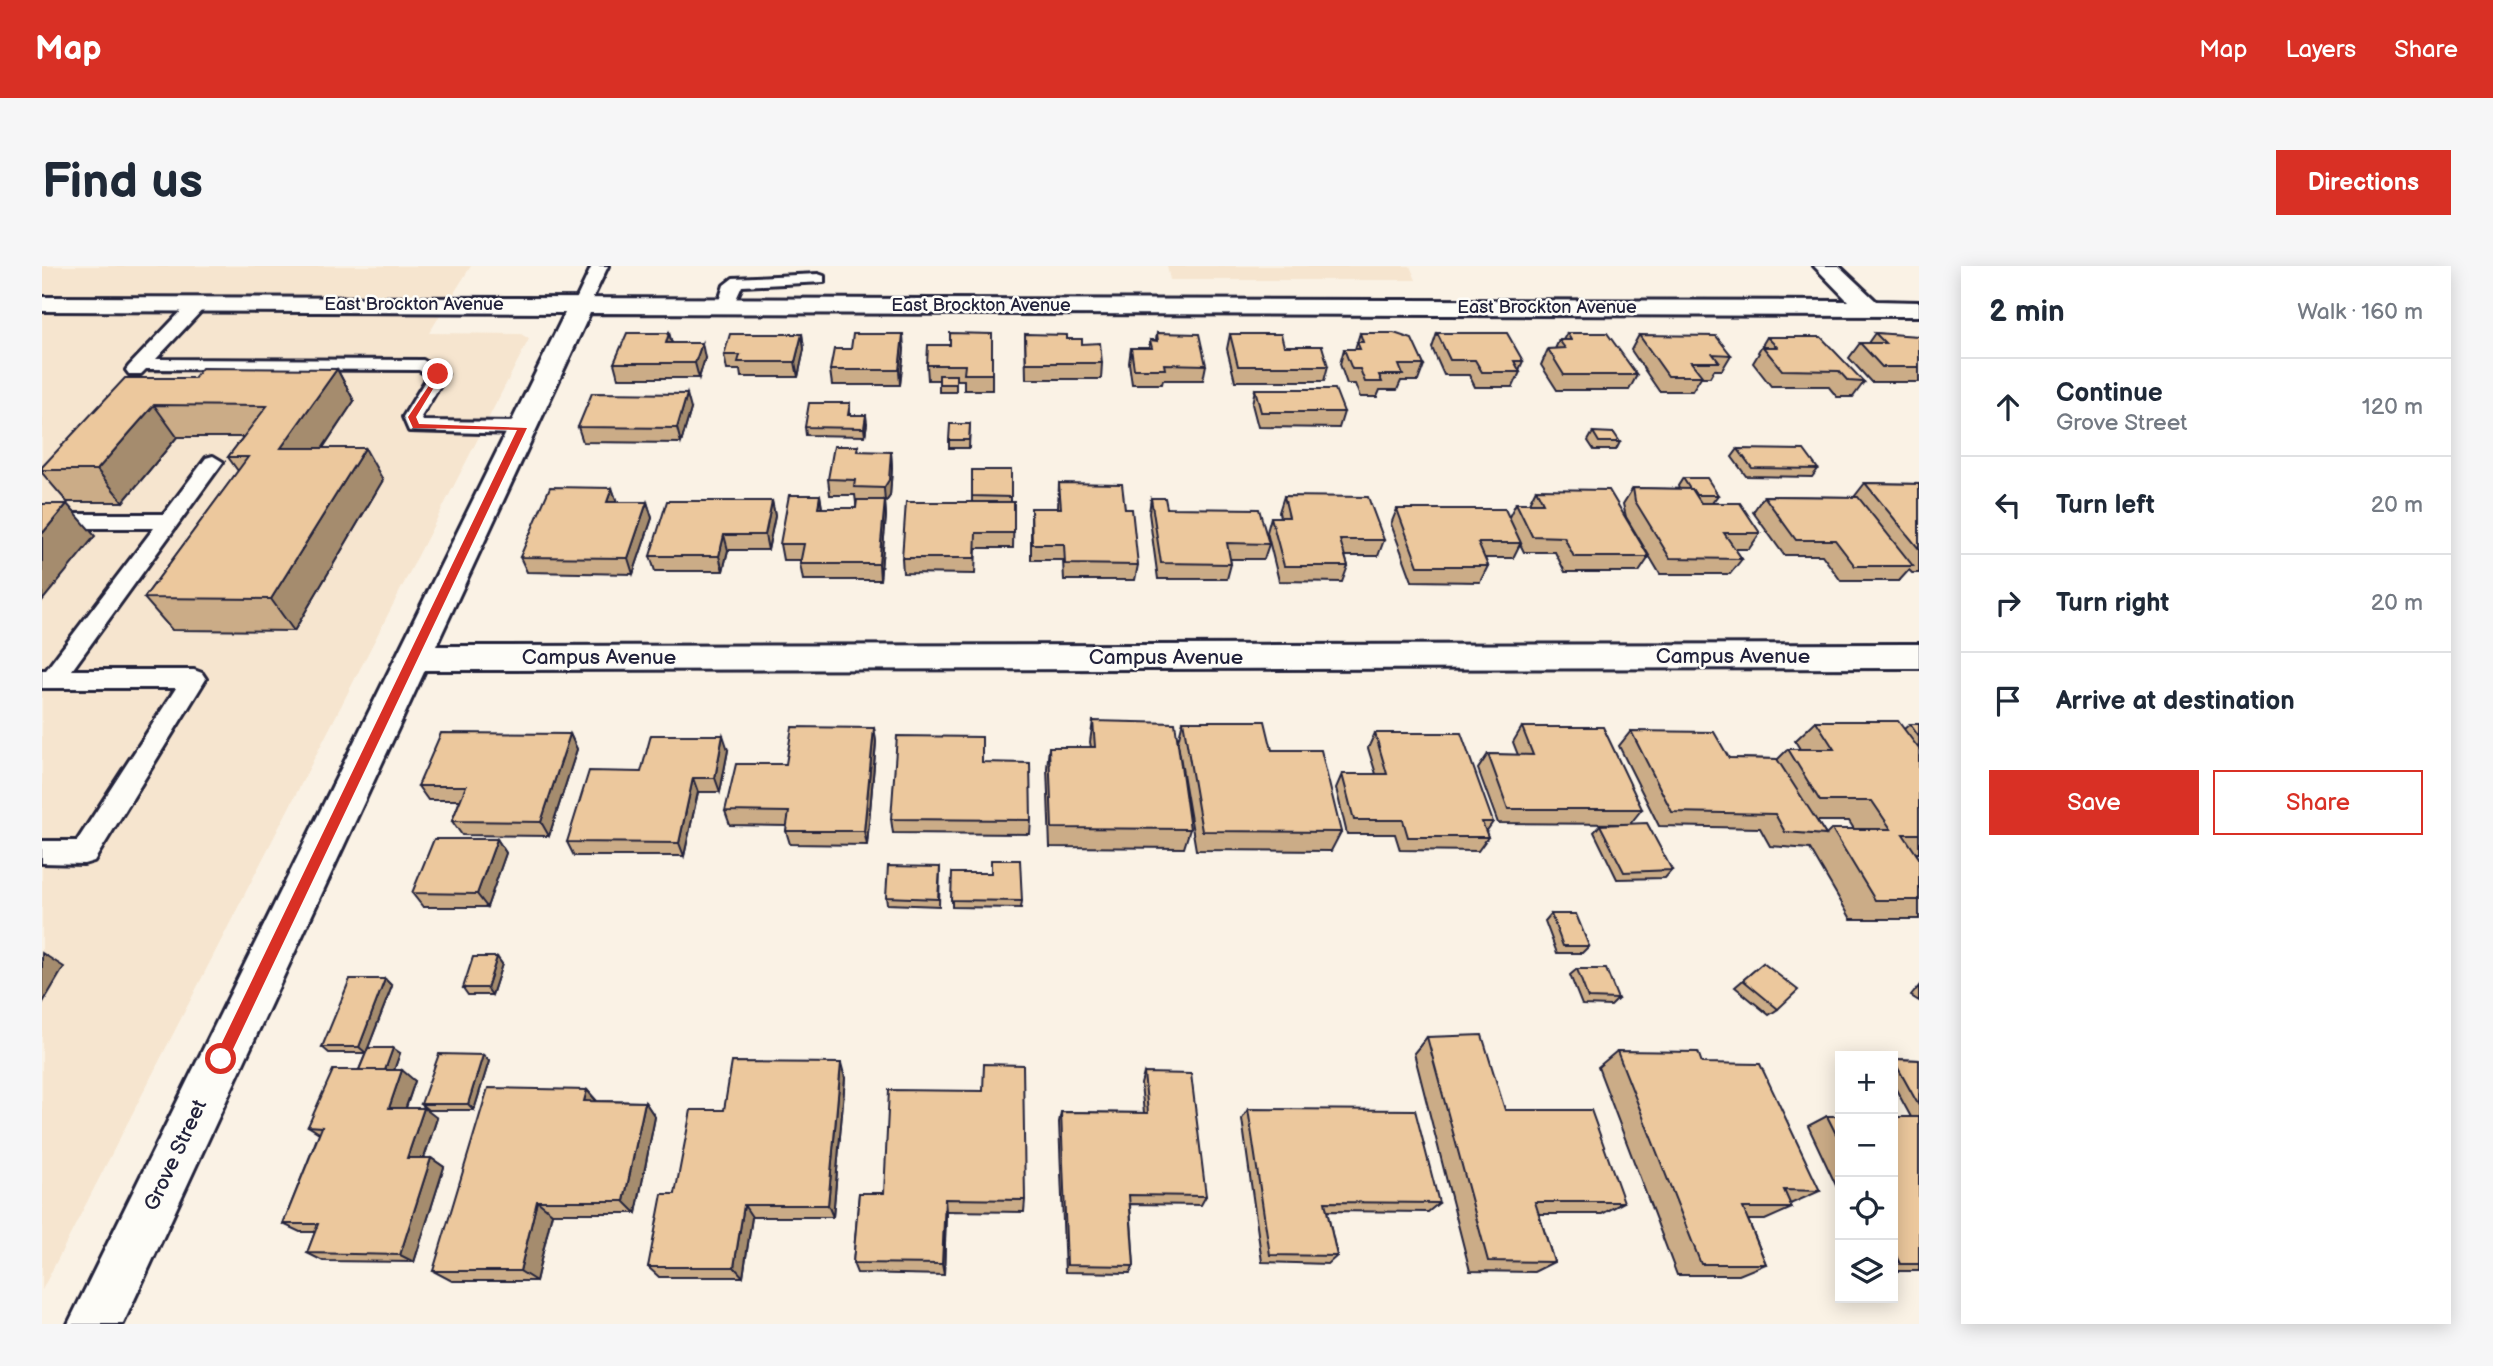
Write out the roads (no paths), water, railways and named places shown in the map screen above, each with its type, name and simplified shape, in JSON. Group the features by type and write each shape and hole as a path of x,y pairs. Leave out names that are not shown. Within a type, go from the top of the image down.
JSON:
{"street":[{"path":"1826,266 1870,309"},
{"name":"East Brockton Avenue","path":"42,304 1919,309"},
{"name":"Grove Street","path":"95,1324 582,304"},
{"name":"Campus Avenue","path":"413,657 1919,656"}],"lane":[{"path":"582,304 600,266"},
{"path":"726,304 732,285 739,281 819,273 813,304"},
{"path":"123,383 198,304"},
{"path":"141,364 423,365 438,374 412,417 416,427 522,428"},
{"path":"47,679 213,462"},
{"path":"42,521 168,522"},
{"path":"42,852 84,853 194,680 47,679"}]}
